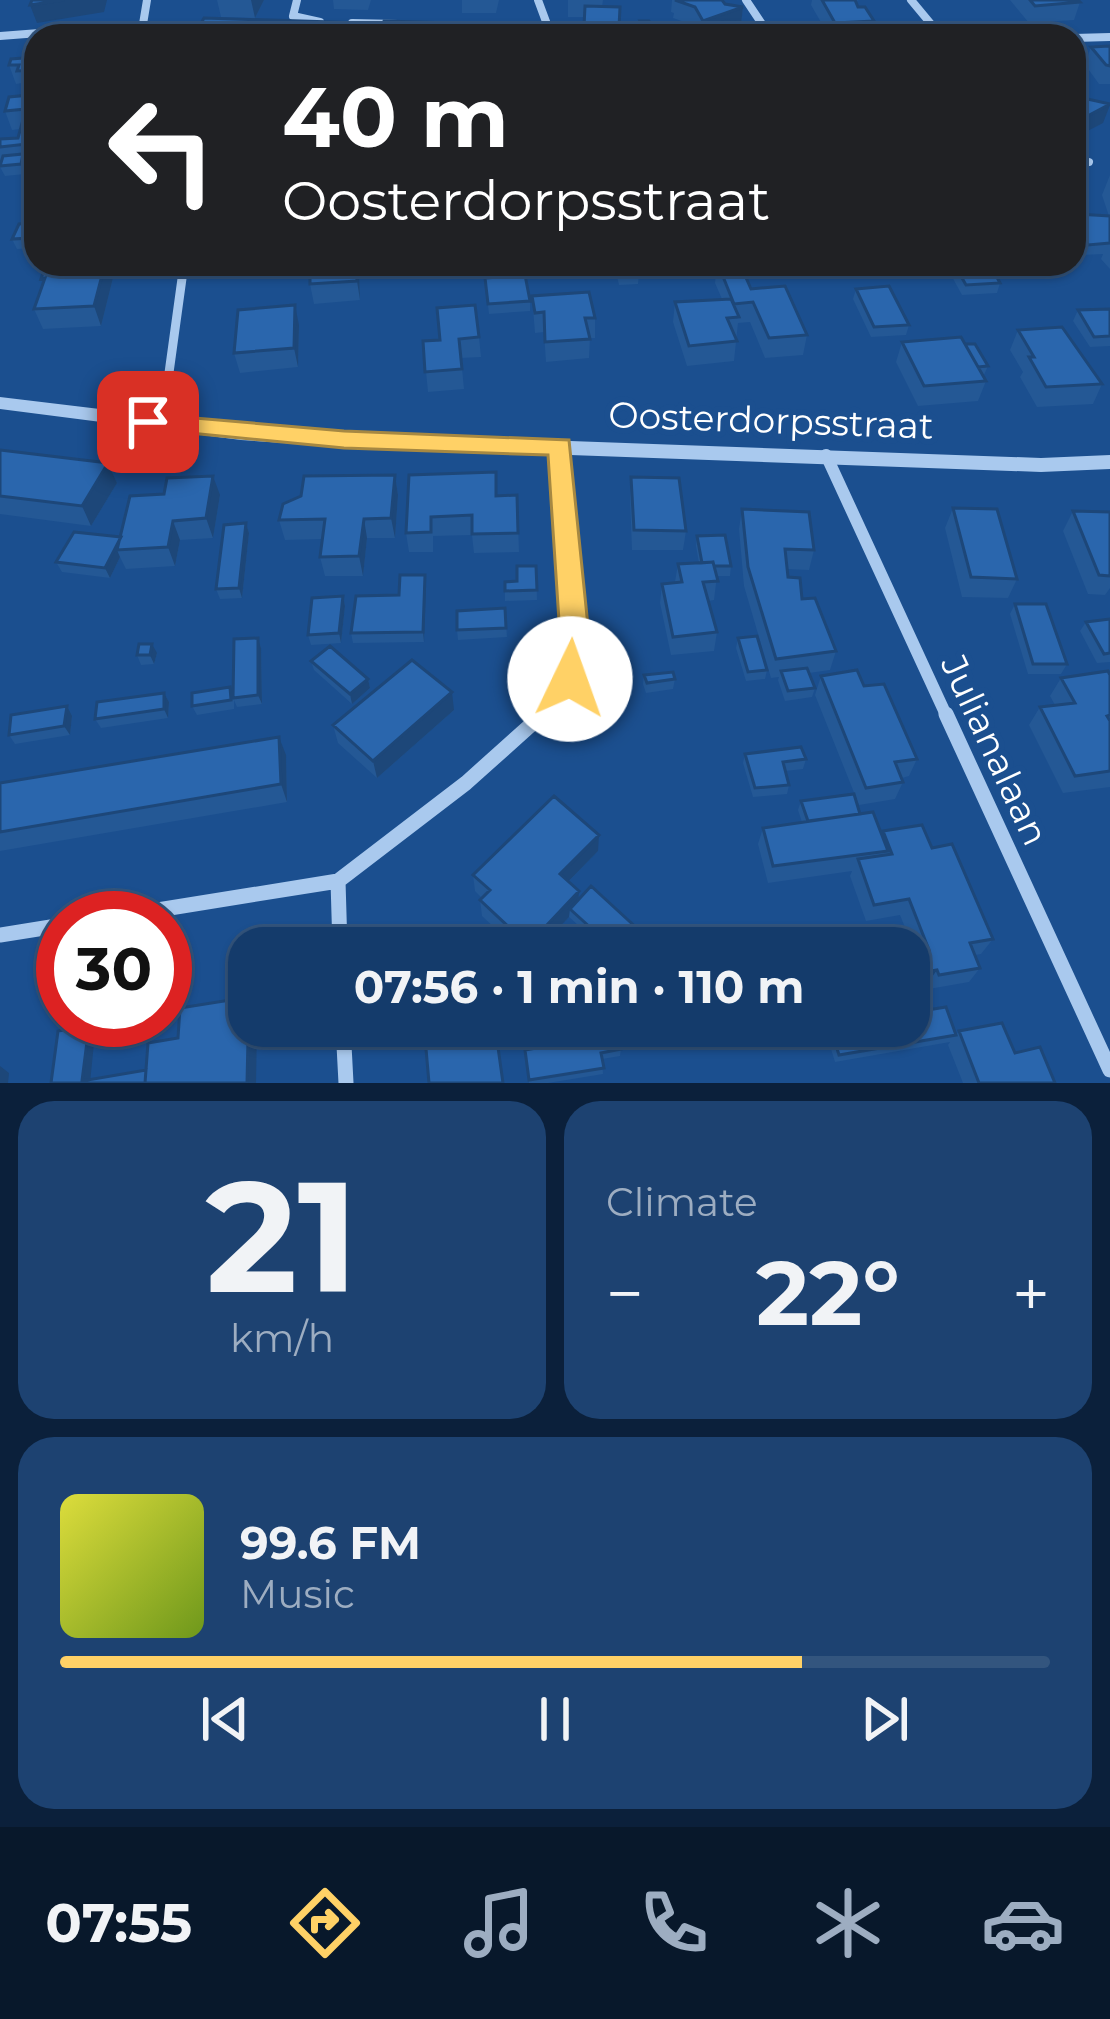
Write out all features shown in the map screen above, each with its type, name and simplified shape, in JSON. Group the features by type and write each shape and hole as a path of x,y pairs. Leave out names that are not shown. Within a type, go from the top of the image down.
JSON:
{"street":[{"path":"297,0 292,16 328,22"},
{"path":"910,0 931,24"},
{"path":"346,22 406,24"},
{"path":"148,422 168,380 182,276"},
{"name":"Oosterdorpsstraat","path":"0,403 324,438 1042,465 1110,463"},
{"path":"192,904 338,881 537,723 570,679 575,636 560,447"},
{"name":"Julianalaan","path":"826,455 1110,1070"},
{"path":"338,881 339,927"},
{"path":"0,935 36,929"},
{"path":"345,1047 346,1083"}],"building":[{"path":"675,0 722,0 743,7 703,21 695,7"},
{"path":"822,0 855,0 874,21 835,23"},
{"path":"1030,0 1078,0 1080,2 1035,6"},
{"path":"585,6 620,7 619,24 584,24"},
{"path":"204,18 363,23 363,24 201,24"},
{"path":"384,21 487,24 383,24"},
{"path":"1110,46 1110,66 1091,47"},
{"path":"24,58 24,71 9,65 11,59"},
{"path":"24,96 24,109 5,111 9,97"},
{"path":"1086,99 1110,104 1086,117"},
{"path":"24,116 24,144 0,147 0,139 18,138"},
{"path":"23,154 21,164 0,166 3,156"},
{"path":"1086,215 1110,216 1110,243 1088,245"},
{"path":"19,224 24,224 24,238 12,239"},
{"path":"42,276 102,276 94,306 34,309 45,278"},
{"path":"310,276 357,276 357,281 310,284"},
{"path":"525,276 530,301 488,304 485,278"},
{"path":"723,276 745,276 751,289 785,286 807,335 769,338 753,302 734,304"},
{"path":"961,276 996,276 1000,283 966,285"},
{"path":"889,286 909,325 874,327 856,289"},
{"path":"589,292 595,318 585,318 590,339 545,342 544,312 535,313 532,296"},
{"path":"731,299 739,317 727,318 737,341 689,346 675,302"},
{"path":"295,305 294,348 234,353 238,310"},
{"path":"475,305 479,337 459,339 462,369 425,372 423,341 440,340 437,308"},
{"path":"1110,309 1110,336 1094,337 1078,310"},
{"path":"1062,327 1102,384 1046,387 1018,330"},
{"path":"961,337 986,381 924,386 902,342"},
{"path":"965,344 975,344 988,366 978,367"},
{"path":"0,450 108,463 82,506 0,496"},
{"path":"496,472 496,496 517,495 518,533 472,534 472,515 431,517 431,532 406,533 409,475"},
{"path":"395,475 391,518 364,519 359,556 320,557 325,519 279,520 283,504 301,496 304,476"},
{"path":"213,476 206,518 173,521 168,547 117,550 130,496 164,494 167,478"},
{"path":"631,477 679,478 686,531 634,530"},
{"path":"953,508 997,509 1017,579 971,577"},
{"path":"742,509 809,512 814,550 785,549 788,577 800,578 802,599 815,598 836,651 776,659 748,567"},
{"path":"1073,511 1110,512 1110,576 1099,575"},
{"path":"246,523 239,588 216,589 224,525"},
{"path":"74,532 121,537 105,568 56,562"},
{"path":"725,535 731,566 702,563 697,536"},
{"path":"713,562 718,581 703,582 717,632 673,637 662,584 682,582 678,564"},
{"path":"517,566 536,566 537,590 505,591 505,582 517,581"},
{"path":"400,575 425,575 423,632 351,633 356,596 399,595"},
{"path":"343,596 339,633 308,635 312,598"},
{"path":"1015,604 1046,604 1067,664 1033,664"},
{"path":"505,608 506,628 457,630 457,611"},
{"path":"1110,619 1110,653 1104,654 1086,622"},
{"path":"757,636 767,670 748,672 738,638"},
{"path":"258,638 258,695 233,698 234,639"},
{"path":"139,644 152,644 150,655 137,655"},
{"path":"330,646 368,679 350,694 311,661"},
{"path":"412,660 452,692 373,761 333,725"},
{"path":"807,668 815,688 788,691 781,671"},
{"path":"857,670 864,686 884,684 917,759 895,762 903,782 866,788 821,676"},
{"path":"1108,671 1110,771 1075,776 1040,707 1075,703 1061,678"},
{"path":"673,672 675,679 647,683 644,675"},
{"path":"230,687 231,700 192,706 192,693"},
{"path":"164,693 164,709 95,719 97,702"},
{"path":"67,706 64,726 9,735 11,715"},
{"path":"279,737 281,784 0,832 0,783"},
{"path":"801,747 806,759 783,762 789,785 755,788 745,754"},
{"path":"854,794 860,814 808,821 801,801"},
{"path":"554,796 599,835 560,874 579,891 545,927 509,927 480,900 490,890 473,875"},
{"path":"873,812 888,851 773,866 763,828"},
{"path":"922,825 932,848 952,844 993,939 970,943 980,968 939,975 937,970 930,971 930,927 920,927 909,899 874,905 858,859 892,854 883,831"},
{"path":"591,886 636,927 590,927 570,909"},
{"path":"228,1000 228,1047 248,1047 247,1083 145,1083 148,1047 192,1047 192,1006"},
{"path":"946,1007 956,1035 930,1039 930,1010"},
{"path":"1002,1023 1015,1053 1040,1047 1055,1083 979,1083 959,1031"},
{"path":"56,1047 86,1047 82,1081 146,1070 145,1083 51,1083"},
{"path":"426,1047 498,1047 503,1083 429,1083"},
{"path":"837,1047 886,1047 839,1055"},
{"path":"621,1049 601,1053 604,1068 529,1080 525,1050"}],"route":[{"path":"148,422 344,440 560,447 575,636 570,679"}]}
